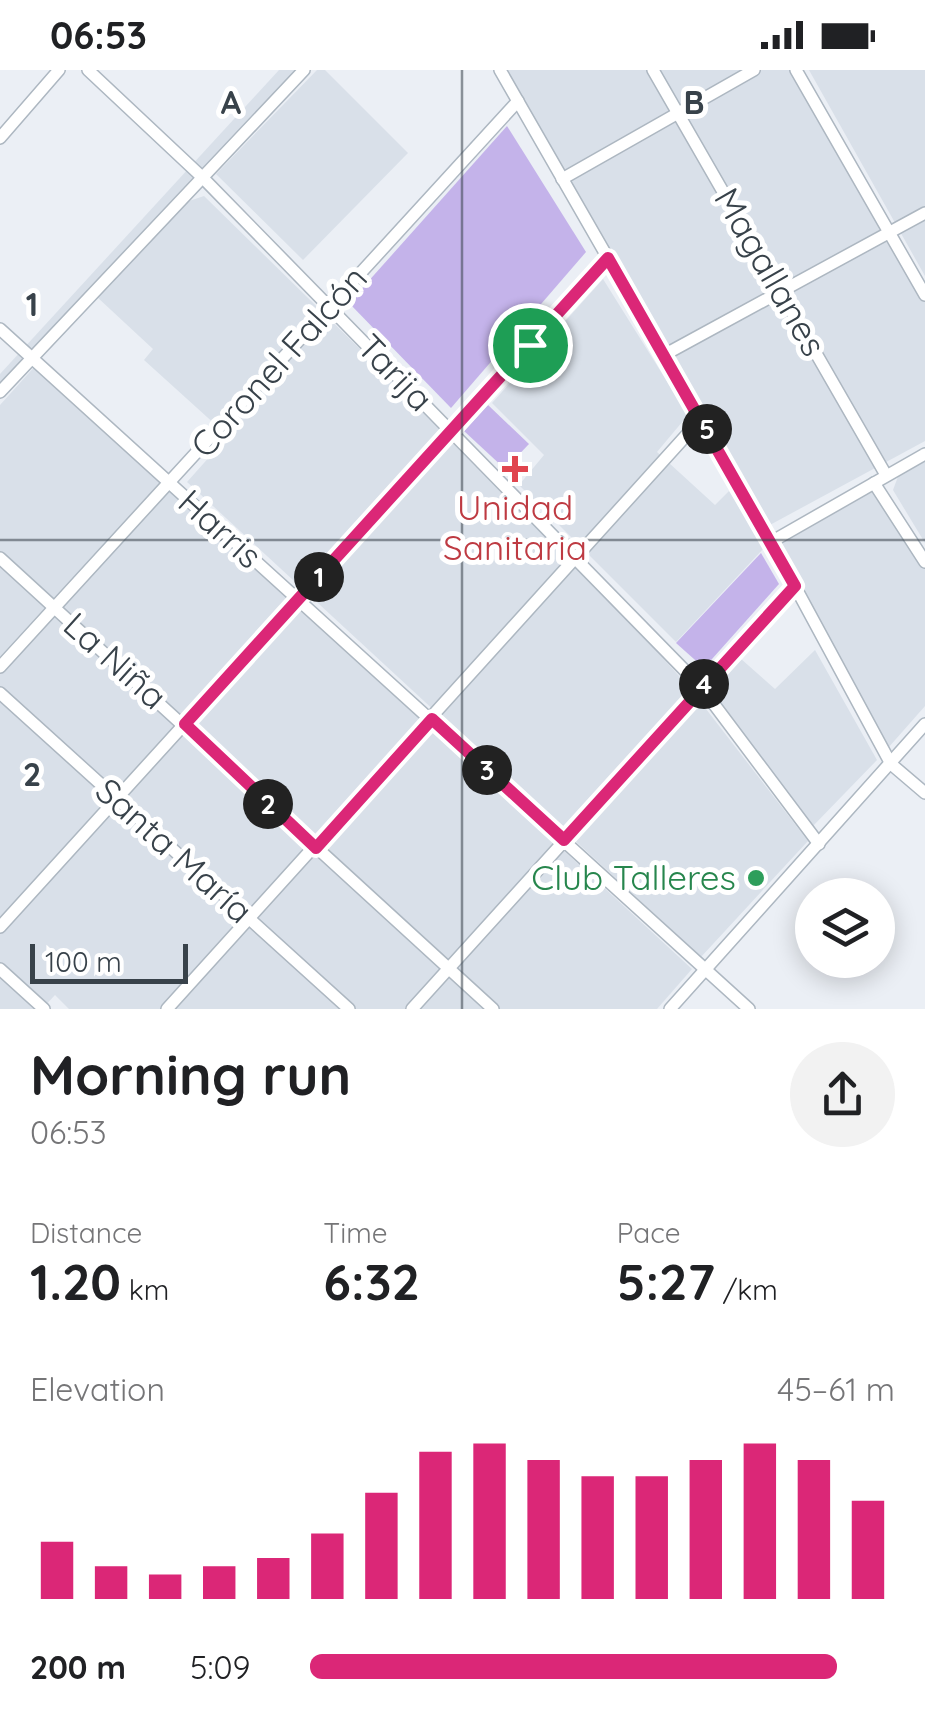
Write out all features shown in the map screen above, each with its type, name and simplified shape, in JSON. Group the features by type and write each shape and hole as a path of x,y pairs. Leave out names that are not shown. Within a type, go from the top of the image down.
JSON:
{"street":[{"path":"0,138 60,70"},
{"name":"Tarija","path":"88,70 202,177 701,688 820,844"},
{"path":"0,392 304,70"},
{"path":"500,70 772,542 891,764 925,793"},
{"name":"Magallanes","path":"653,70 886,475"},
{"path":"562,179 754,70"},
{"path":"796,70 925,295"},
{"name":"Coronel Falcón","path":"0,667 518,102"},
{"path":"664,355 925,212"},
{"path":"0,927 608,258"},
{"name":"Harris","path":"0,330 749,1009"},
{"path":"167,1009 701,419"},
{"path":"772,542 925,454"},
{"path":"874,482 925,562"},
{"name":"La Niña","path":"0,558 493,1009"},
{"path":"412,1009 795,586"},
{"name":"Santa María","path":"0,693 349,1009"},
{"path":"670,1009 925,724"},
{"path":"0,969 44,1009"}],"shaded area":[{"path":"279,70 304,70 0,392 0,374"},
{"path":"317,70 325,70 408,153 303,260 216,174"},
{"path":"507,70 796,70 925,295 925,441 768,526"},
{"path":"809,70 925,70 925,276"},
{"path":"507,126 586,252 451,408 349,303"},
{"path":"204,196 562,547 689,687 808,841 701,957 187,482 228,436 144,360 153,349 97,297 189,201"},
{"path":"603,279 688,415 657,452 715,505 729,491 764,548 676,642 519,485 544,455 492,403"},
{"path":"37,364 692,969 657,1009 69,1009 55,995 42,1009 0,1009 0,405"},
{"path":"488,405 529,444 505,469 464,431"},
{"path":"925,459 925,543 893,490 899,474"},
{"path":"874,489 925,569 925,706 888,748 779,543"},
{"path":"761,553 779,584 704,668 676,643"},
{"path":"815,650 877,760 813,826 708,696 740,658 775,689"}],"place":[{"name":"Unidad Sanitaria","path":"515,469"},
{"name":"Club Talleres","path":"756,878"}],"route":[{"path":"608,258 795,586 564,840 432,719 316,848 185,724 530,345 608,258"}]}
